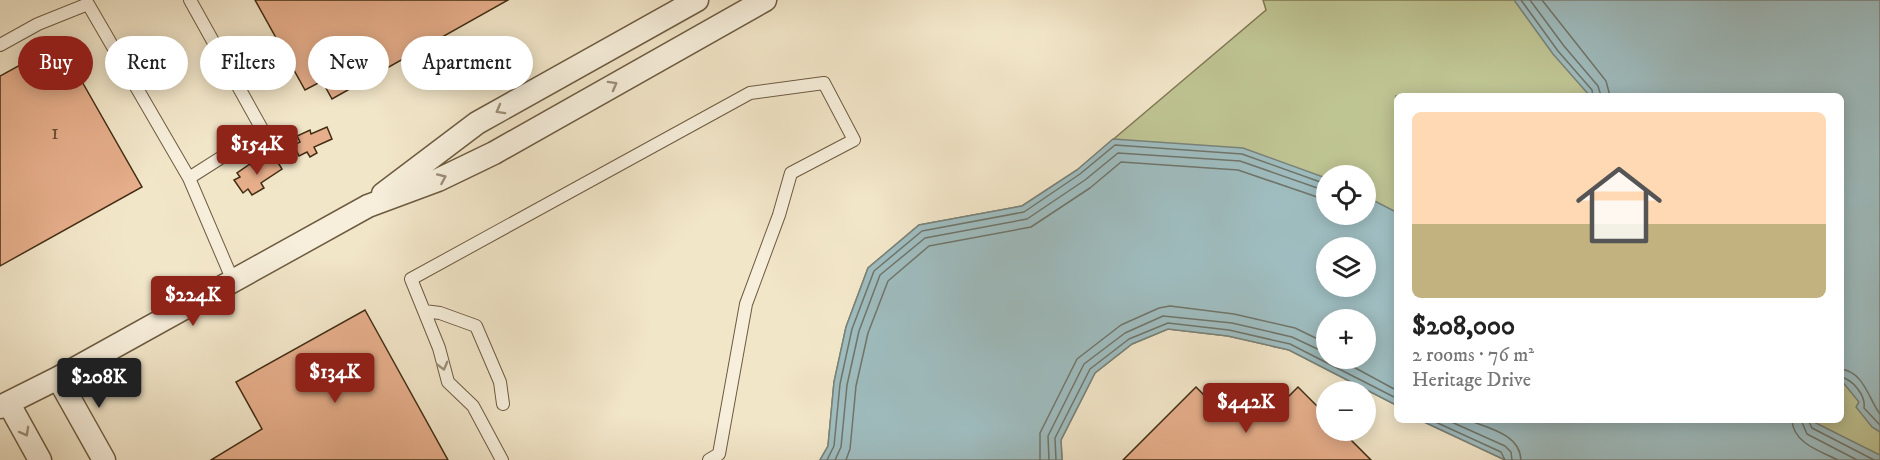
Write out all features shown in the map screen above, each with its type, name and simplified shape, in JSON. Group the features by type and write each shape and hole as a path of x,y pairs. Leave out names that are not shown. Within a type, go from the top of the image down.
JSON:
{"street":[{"path":"368,206 426,159 477,123 697,0"},
{"path":"40,460 4,405 58,378 368,206 438,180 494,153 765,0"},
{"path":"58,378 104,460"}],"lane":[{"path":"189,178 263,131 190,0"},
{"path":"0,45 38,24 88,4 189,178 233,281"},
{"path":"502,460 473,406 448,382 411,279 750,93 824,83 854,140 791,173 779,215 746,304 719,454 709,460"},
{"path":"424,311 440,313 476,326 500,382 503,404"}],"green space":[{"path":"1263,0 1880,0 1880,460 1505,460 1426,423 1844,423 1844,93 1394,93 1394,404 1376,395 1376,381 1349,381 1326,369 1376,369 1376,309 1316,309 1316,364 1289,350 1228,336 1168,329 1132,344 1095,373 1061,440 1062,460 820,460 828,446 834,382 846,327 868,268 919,225 1022,206 1077,170 1266,10"}],"water":[{"path":"1514,0 1880,0 1880,432 1872,427 1856,407 1859,402 1844,384 1844,93 1587,93 1553,54"},
{"path":"1113,139 1243,148 1316,174 1316,225 1376,225 1376,202 1394,211 1394,404 1376,395 1376,381 1349,381 1326,369 1376,369 1376,309 1316,309 1316,364 1289,350 1228,336 1168,329 1132,344 1095,373 1061,440 1062,460 820,460 828,446 834,382 846,327 868,268 919,225 1022,206 1077,170"},
{"path":"1426,423 1816,423 1880,455 1880,460 1505,460"}],"building":[{"path":"255,0 508,0 444,36 401,36 401,60 389,67 389,36 308,36 308,88 305,90 296,74 296,36 275,36"},
{"path":"18,66 18,90 87,90 142,187 0,266 0,76"},
{"path":"327,90 348,90 332,99"},
{"path":"327,127 332,139 314,147 317,153 310,157 307,152 299,156 294,145 300,142 297,136 310,130 311,134"},
{"path":"274,156 282,169 261,183 264,188 252,195 248,189 243,193 234,180 240,177 237,173 250,164 254,169"},
{"path":"365,310 448,460 211,460 262,429 236,382"},
{"path":"1196,387 1224,415 1272,413 1298,387 1316,405 1316,441 1352,441 1371,460 1123,460"}]}
